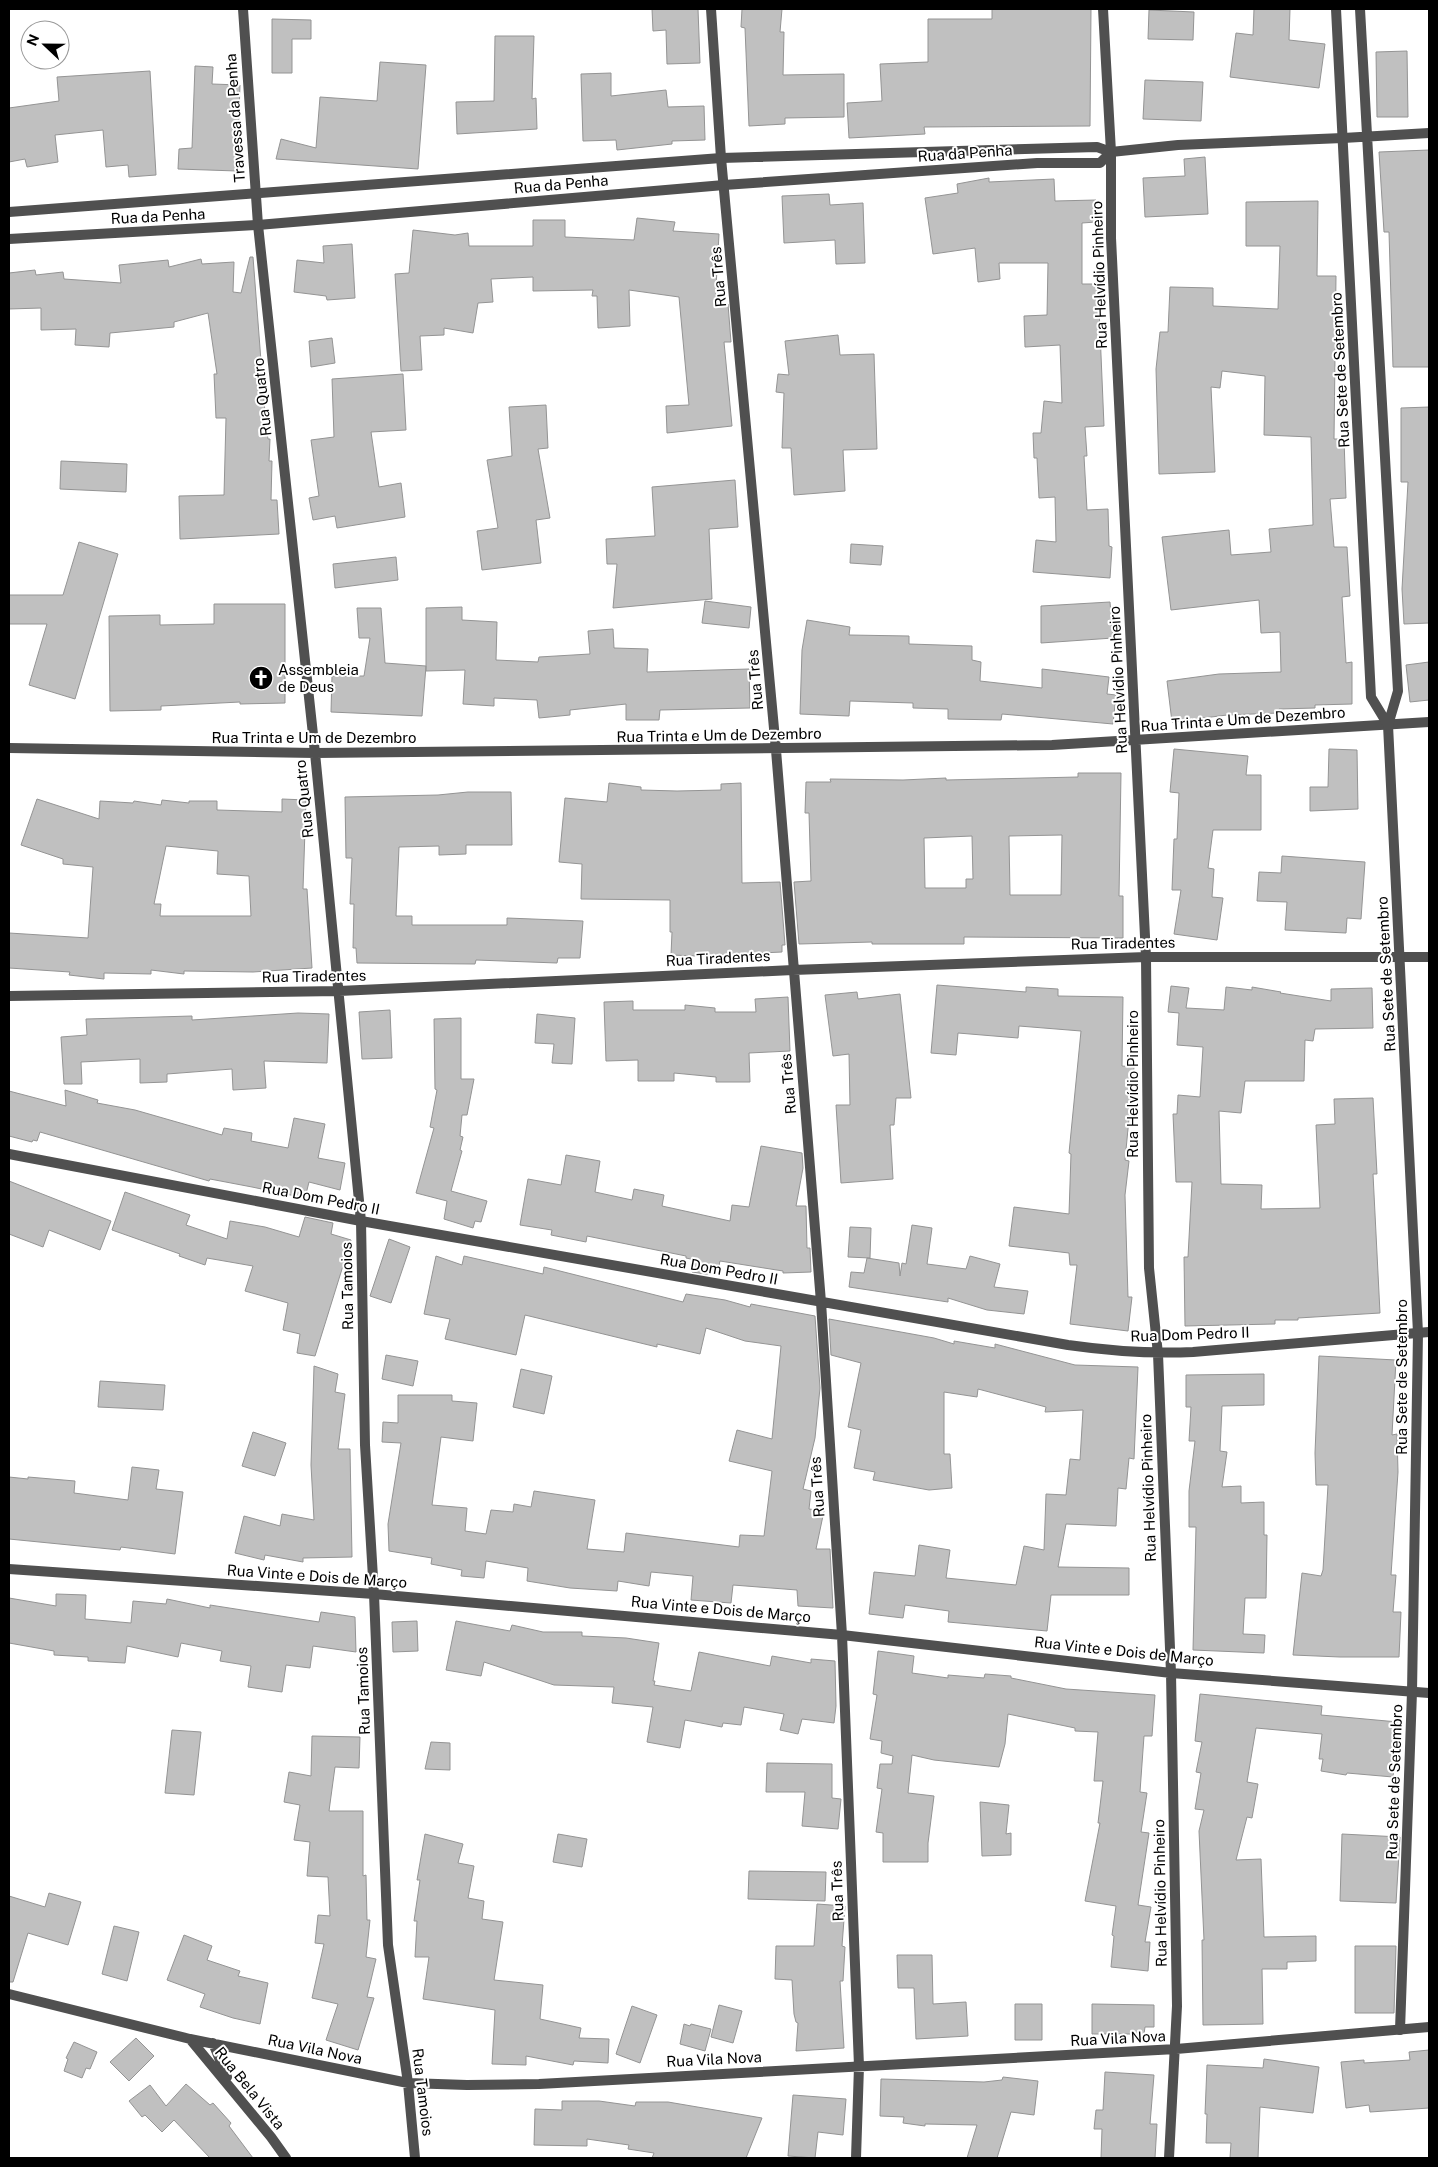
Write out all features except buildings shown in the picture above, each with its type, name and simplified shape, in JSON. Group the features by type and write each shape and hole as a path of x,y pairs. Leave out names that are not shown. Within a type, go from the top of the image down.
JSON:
{"street":[{"name":"Travessa da Penha","path":"243,9 258,225"},
{"name":"Rua Três","path":"711,9 724,185 776,750 821,1302 842,1635 858,2066 856,2158"},
{"name":"Rua Helvídio Pinheiro","path":"1103,9 1112,152 1111,238 1146,957 1148,1268 1158,1354 1171,1672 1177,2006 1169,2158"},
{"name":"Rua Sete de Setembro","path":"1336,9 1371,697 1388,725"},
{"name":"Rua Sete de Setembro","path":"1360,9 1398,691 1388,725 1418,1333 1412,1692 1400,2030"},
{"name":"Rua da Penha","path":"9,212 722,158 1097,147 1112,152 1178,145 1429,133"},
{"name":"Rua da Penha","path":"9,239 258,225 724,185 1036,163 1100,163 1112,152"},
{"name":"Rua Quatro","path":"258,225 315,754 361,1221"},
{"name":"Rua Trinta e Um de Dezembro","path":"9,748 315,754 776,750 1052,745 1137,742 1429,722"},
{"name":"Rua Tiradentes","path":"9,996 339,991 793,970 1146,957 1429,957"},
{"name":"Rua Dom Pedro II","path":"9,1154 361,1221 1068,1346 1115,1352 1158,1354 1429,1332"},
{"name":"Rua Tamoios","path":"361,1221 365,1445 374,1594 388,1945 408,2083 415,2158"},
{"name":"Rua Vinte e Dois de Março","path":"9,1569 374,1594 842,1635 1171,1672 1429,1693"},
{"name":"Rua Vila Nova","path":"9,1994 190,2039 408,2083 467,2086 538,2084 1176,2050 1429,2027"},
{"name":"Rua Bela Vista","path":"190,2039 231,2087 286,2158"},
{"path":"212,2043 231,2087"}],"place":[{"name":"Assembleia de Deus","path":"261,678"}]}
